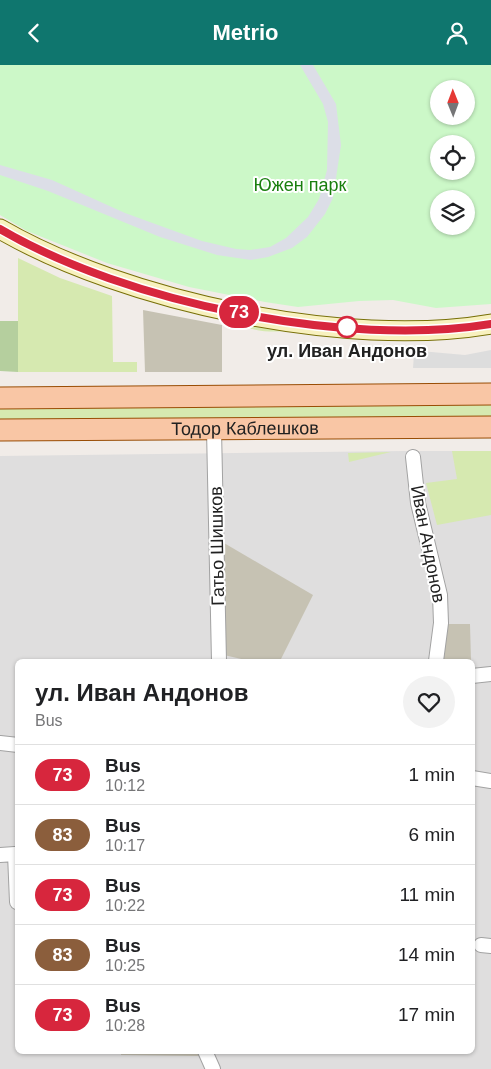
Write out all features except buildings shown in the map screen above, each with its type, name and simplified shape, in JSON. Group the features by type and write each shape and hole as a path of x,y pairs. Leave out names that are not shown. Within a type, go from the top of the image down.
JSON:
{"main road":[{"path":"0,229 55,256 134,286 255,315 320,326 403,330 459,329 491,324"},
{"name":"Тодор Каблешков","path":"0,397 491,394"},
{"name":"Тодор Каблешков","path":"0,430 491,427"}],"street":[{"name":"Гатьо Шишков","path":"214,430 219,659"},
{"name":"Иван Андонов","path":"413,457 418,503 440,595 441,623 436,659"},
{"path":"475,675 491,675"},
{"path":"0,743 15,745"},
{"path":"475,778 491,781"},
{"path":"0,855 15,854"},
{"path":"206,1054 213,1069"}],"shaded area":[{"path":"300,65 313,65 336,104 341,145 333,198 325,214 307,237 292,248 268,257 251,260 217,255 160,237 48,191 0,175 0,165 52,180 125,213 202,241 236,249 250,250 270,247 286,238 308,217 319,199 327,170 328,122 323,104"},
{"path":"143,310 222,325 222,372 145,372"},
{"path":"491,350 491,368 413,368 414,354 420,351 465,355"},
{"path":"491,451 491,1069 0,1069 0,456"},
{"path":"224,543 313,595 281,659 241,659 224,655"},
{"path":"443,624 470,624 471,659 443,659"},
{"path":"199,1054 199,1056 121,1055"}],"green space":[{"name":"Южен парк","path":"0,65 491,65 491,304 436,308 393,300 359,301 298,307 265,302 189,287 107,263 27,231 0,215"},
{"path":"18,258 60,278 112,296 113,362 137,362 137,372 18,372"},
{"path":"235,320 291,331 254,329"},
{"path":"0,321 18,321 18,372 0,371"},
{"path":"491,402 491,417 0,421 0,405"},
{"path":"452,451 491,451 491,515 437,525 426,483 457,479"},
{"path":"391,452 349,462 348,453"}],"bus line":[{"name":"73","path":"0,229 55,256 134,286 272,319 320,326 430,331 491,324"}],"place":[{"name":"ул. Иван Андонов","path":"347,327"}]}
